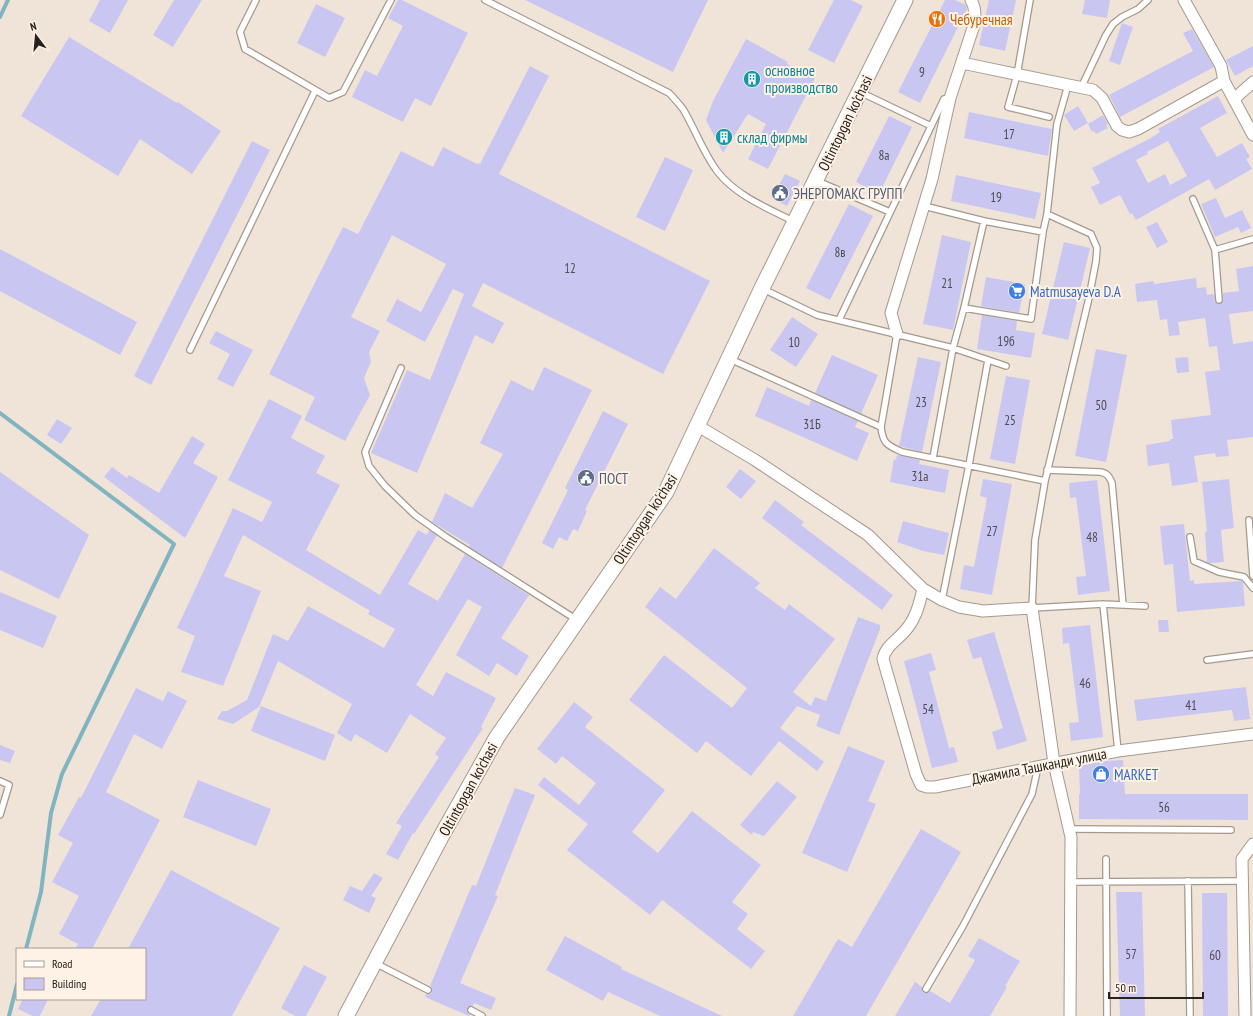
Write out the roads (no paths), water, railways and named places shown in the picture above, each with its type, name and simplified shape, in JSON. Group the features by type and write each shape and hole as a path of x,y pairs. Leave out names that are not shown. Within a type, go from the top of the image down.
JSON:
{"street":[{"name":"Oltintopgan ko'chasi","path":"346,1016 442,835 497,737 666,492 730,359 762,288 905,0"},
{"path":"898,334 891,314 932,179 950,98 974,25 976,14 971,0"},
{"path":"1184,0 1221,66 1224,81 1253,135"},
{"path":"962,63 1093,90 1102,98 1117,126 1122,130 1129,132 1138,129 1224,81"},
{"path":"1234,99 1253,82"},
{"path":"698,426 755,460 868,535 923,588 942,600 959,607 983,611 1032,608 1054,764 1071,837 1070,1016"},
{"name":"Джамила Ташканди улица","path":"923,588 918,611 905,631 884,652 883,659 916,774 921,785 935,787 1118,751 1253,734"},
{"path":"1245,1016 1242,859 1253,844"}],"lane":[{"path":"256,0 240,32 245,49 329,98 343,92 390,0"},
{"path":"485,0 669,93 683,109 701,147 718,172 731,186 750,199 795,222"},
{"path":"1030,0 1017,75 1008,107 1048,116"},
{"path":"1081,88 1106,35 1113,24 1122,17 1138,9 1148,0"},
{"path":"964,308 1031,319 1043,232 1047,214 1057,124 1068,85"},
{"path":"190,350 315,91"},
{"path":"860,92 931,126"},
{"path":"839,320 944,99 950,98"},
{"path":"816,180 890,212"},
{"path":"1193,199 1215,250 1220,300"},
{"path":"924,206 984,221 1043,232"},
{"path":"1047,214 1092,234 1097,248 1089,298 1045,480 1035,540 1032,608 1103,604 1145,606"},
{"path":"934,458 953,348 964,308 984,221"},
{"path":"1215,250 1253,239"},
{"path":"762,288 817,315 953,348 1006,366"},
{"path":"898,334 881,428 882,438 890,447 902,452 1045,480"},
{"path":"730,359 881,428"},
{"path":"942,600 988,360"},
{"path":"401,368 365,452 369,466 385,486 416,515 446,538 578,620"},
{"path":"1047,470 1100,472 1106,473 1110,477 1112,483 1124,605"},
{"path":"1250,520 1253,576"},
{"path":"1190,537 1194,561 1219,572 1244,577 1253,588"},
{"path":"1103,604 1118,751"},
{"path":"1207,660 1253,654"},
{"path":"926,989 963,926 1032,794 1038,766"},
{"path":"0,781 9,784 0,815"},
{"path":"1069,829 1231,830"},
{"path":"1106,859 1107,1016"},
{"path":"1188,881 1190,1016"},
{"path":"1071,882 1242,881"},
{"path":"374,963 428,990"},
{"path":"471,1010 482,1016"}],"waterway":[{"path":"0,17 8,0"},
{"path":"0,413 174,544 62,774 51,813 41,892 26,948"},
{"path":"9,1016 16,988"}],"place":[{"name":"Чебуречная","path":"937,19"},
{"name":"основное производство","path":"752,79"},
{"name":"склад фирмы","path":"724,137"},
{"name":"ЭНЕРГОМАКС ГРУПП","path":"780,193"},
{"name":"Matmusayeva D.A","path":"1017,291"},
{"name":"ПОСТ","path":"586,478"},
{"name":"MARKET","path":"1101,774"}]}
